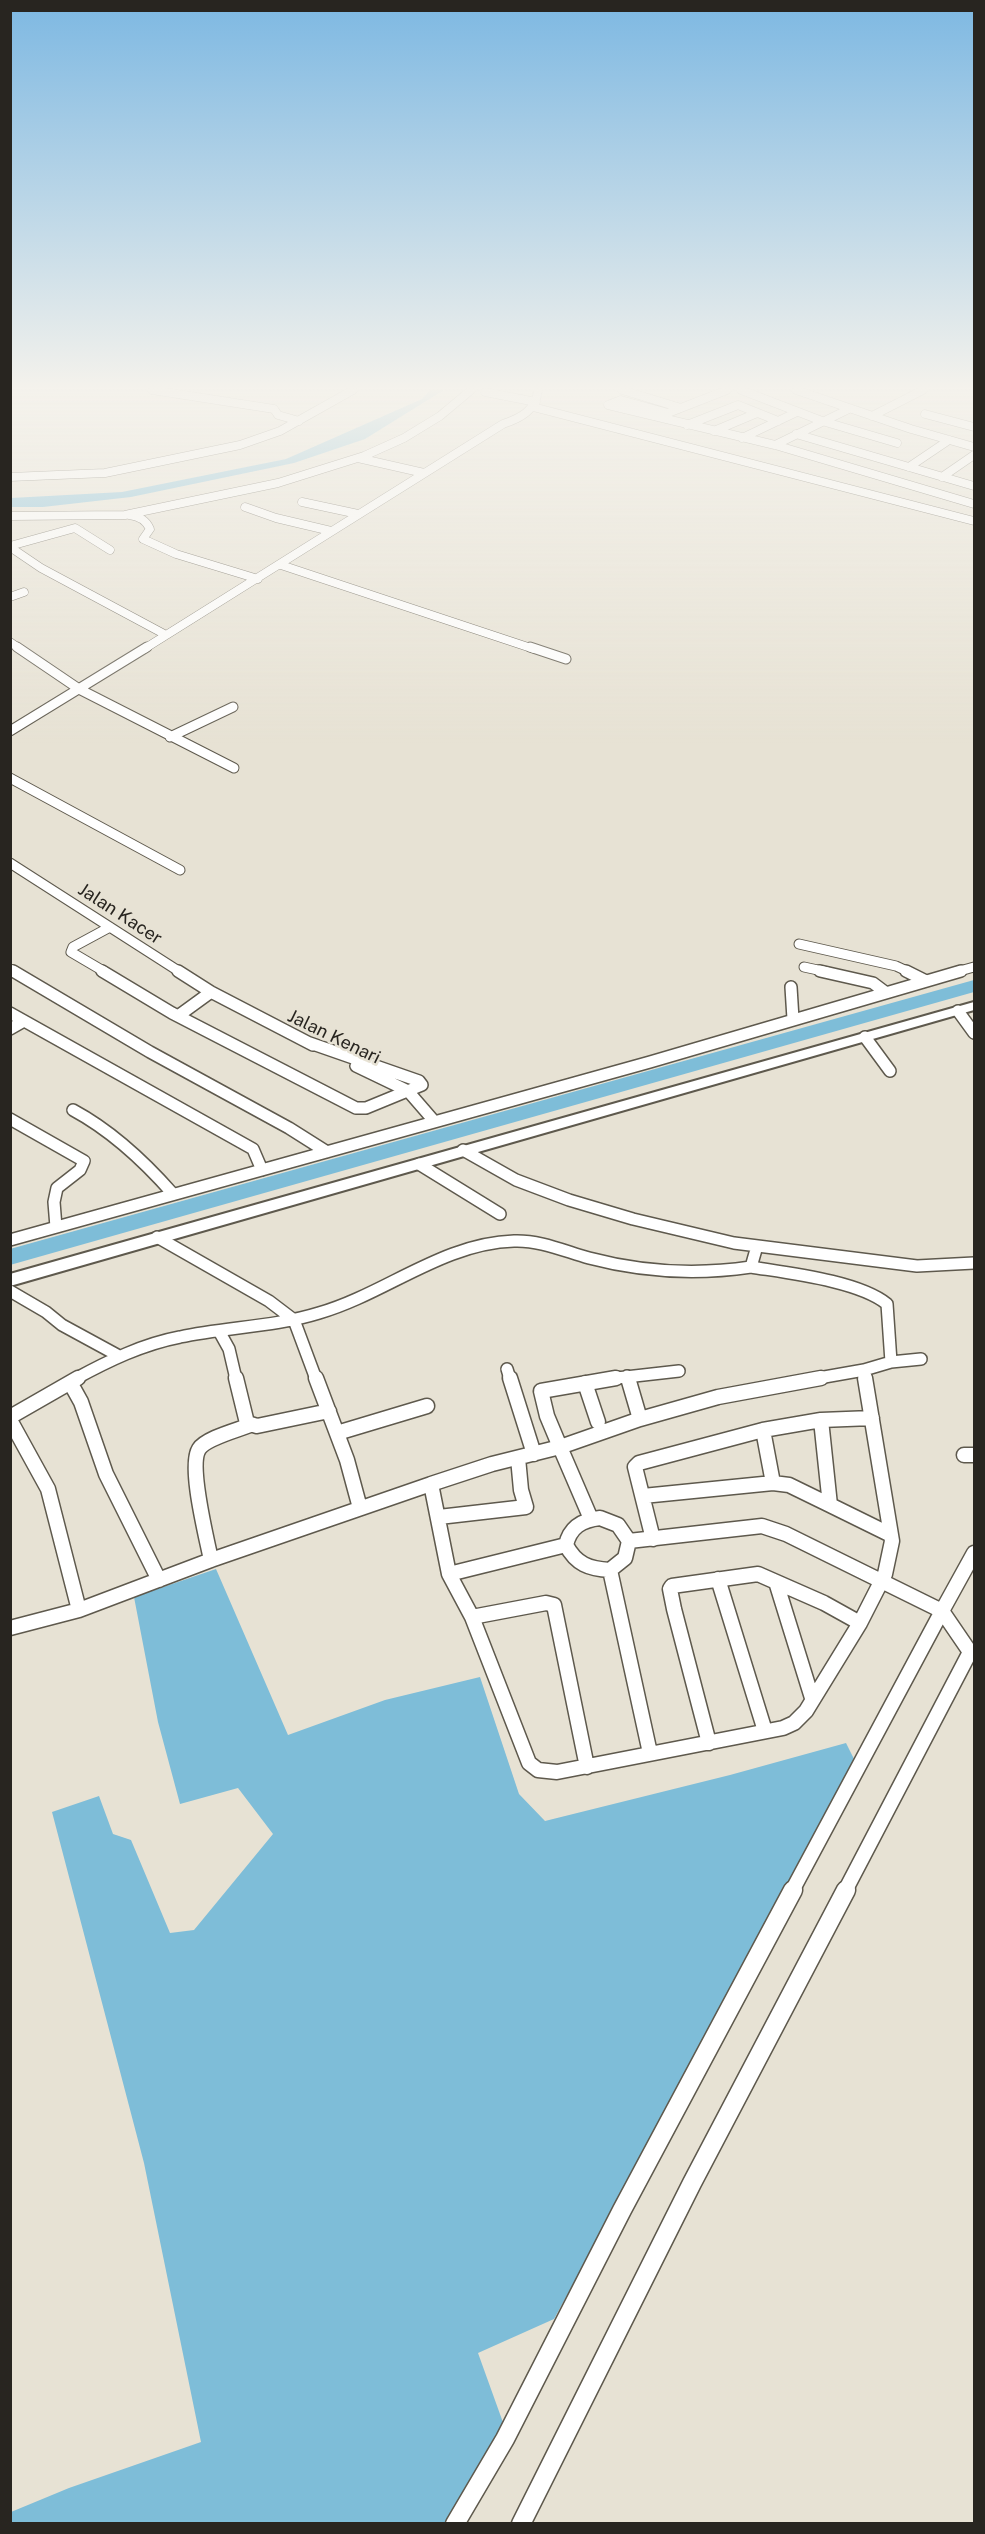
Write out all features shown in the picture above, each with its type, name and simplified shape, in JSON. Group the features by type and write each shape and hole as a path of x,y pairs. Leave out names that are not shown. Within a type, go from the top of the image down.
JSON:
{"street":[{"path":"125,515 164,508"},
{"path":"249,508 276,518 331,531"},
{"path":"331,508 358,514"},
{"path":"10,731 281,565 367,508"},
{"path":"927,508 975,521"},
{"path":"10,516 138,516 150,529 143,539 176,554 258,579"},
{"path":"62,522 110,550"},
{"path":"10,547 74,528"},
{"path":"10,547 41,568 166,635"},
{"path":"281,565 566,659"},
{"path":"10,597 24,592"},
{"path":"10,642 79,689 234,768"},
{"path":"170,737 233,707"},
{"path":"10,778 180,870"},
{"name":"Jalan Kacer","path":"10,863 211,992"},
{"path":"110,927 73,947 71,952 178,1016 356,1108 366,1108 420,1087 422,1083 307,1042"},
{"path":"799,944 896,966 926,981"},
{"path":"804,967 873,983 885,992"},
{"path":"10,1240 650,1062 975,967"},
{"path":"10,969 150,1052 289,1128 327,1152"},
{"path":"790,987 793,1019"},
{"path":"178,1016 211,992"},
{"name":"Jalan Kenari","path":"211,992 408,1091 434,1122"},
{"path":"10,1280 967,1009 975,1033"},
{"path":"10,1013 253,1149 262,1170"},
{"path":"10,1029 24,1021"},
{"path":"865,1037 890,1071"},
{"path":"73,1110 86,1116 151,1167 172,1194"},
{"path":"10,1119 84,1161 81,1169 58,1187 55,1196 56,1227"},
{"path":"463,1150 516,1180 568,1200 696,1234 757,1246 917,1266 975,1263"},
{"path":"419,1164 500,1214"},
{"path":"158,1237 269,1301 294,1320 337,1433 360,1508"},
{"path":"79,1610 48,1490 10,1419 119,1356 156,1342 294,1320 341,1306 407,1275 479,1246 511,1241 538,1244 628,1267 666,1273 721,1272 750,1267 850,1286 884,1298 887,1304 891,1362"},
{"path":"750,1267 757,1246"},
{"path":"10,1292 46,1312 62,1325 119,1356"},
{"path":"219,1331 229,1349 247,1423 250,1425"},
{"path":"10,1628 79,1610 211,1560 360,1508 431,1484 560,1447 639,1419 718,1397 864,1370 891,1362 921,1359"},
{"path":"507,1369 534,1454"},
{"path":"431,1484 449,1574 472,1617 530,1765 538,1770 557,1772 765,1731 794,1723 804,1714 860,1623 882,1583 890,1558 892,1541 864,1370"},
{"path":"591,1519 547,1416 540,1393 544,1389 627,1376 679,1371"},
{"path":"627,1376 639,1419"},
{"path":"585,1383 598,1422"},
{"path":"71,1384 81,1402 105,1474 159,1580"},
{"path":"337,1433 427,1407"},
{"path":"211,1560 196,1477 195,1456 203,1445 250,1425 257,1426 329,1411"},
{"path":"653,1539 635,1467 639,1463 763,1430 821,1420 872,1418"},
{"path":"821,1420 830,1506"},
{"path":"763,1430 773,1483"},
{"path":"439,1517 526,1507 521,1490 518,1458"},
{"path":"643,1496 773,1483 789,1485 891,1535"},
{"path":"591,1519 609,1520 624,1531 629,1541 625,1558 609,1570 586,1568 577,1563 566,1545 572,1529 591,1519"},
{"path":"521,2523 703,2162 970,1646 945,1615 786,1534 762,1526 629,1541"},
{"path":"449,1574 566,1545"},
{"path":"455,2523 505,2439 622,2210 945,1615 975,1553"},
{"path":"609,1570 650,1753"},
{"path":"710,1743 670,1589 673,1586 754,1574 824,1603 860,1623"},
{"path":"718,1579 765,1731"},
{"path":"776,1582 812,1698"},
{"path":"472,1617 546,1603 554,1605 586,1767"}],"water":[{"path":"216,1569 288,1735 385,1700 480,1677 519,1794 545,1821 730,1775 846,1743 857,1765 554,2319 478,2353 505,2428 452,2523 11,2524 11,2512 69,2488 201,2442 144,2163 52,1812 99,1796 113,1834 131,1840 170,1933 194,1930 273,1834 238,1788 180,1804 158,1722 134,1597"}],"waterway":[{"path":"10,1257 974,986"}]}
